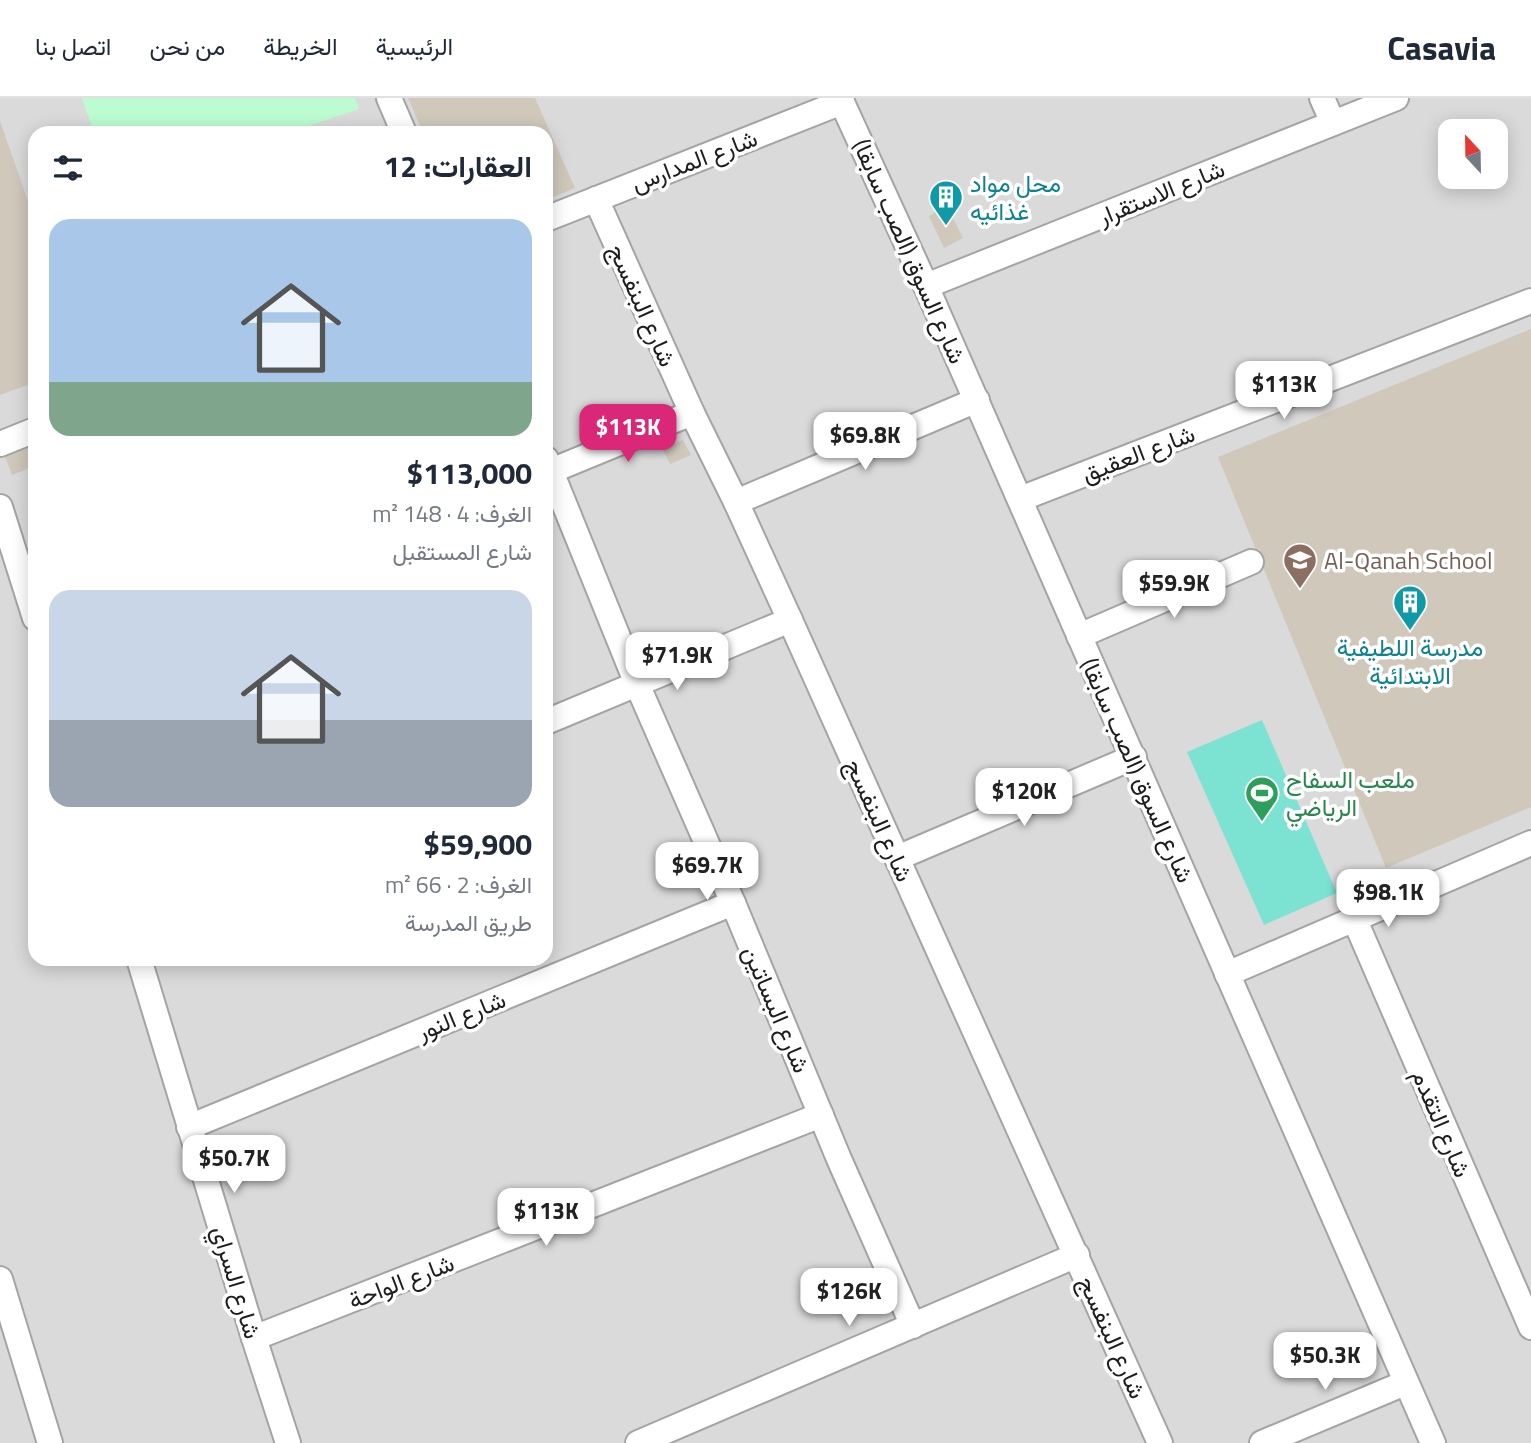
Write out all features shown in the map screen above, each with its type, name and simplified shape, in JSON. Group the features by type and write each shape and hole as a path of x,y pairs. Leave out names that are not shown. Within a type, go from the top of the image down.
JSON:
{"street":[{"path":"389,98 401,126"},
{"path":"1322,98 1333,123"},
{"name":"شارع الاستقرار","path":"926,286 1395,98"},
{"name":"شارع المدارس","path":"553,216 841,100"},
{"name":"شارع السوق (الصب سابقا)","path":"841,100 977,400 1433,1443"},
{"name":"شارع البنفسج","path":"596,199 692,412 736,502 1160,1443"},
{"name":"شارع العقيق","path":"1020,499 1531,301"},
{"path":"736,502 977,400"},
{"path":"553,465 692,412"},
{"path":"0,444 28,433"},
{"name":"شارع البساتين","path":"553,479 637,684 913,1326"},
{"path":"0,507 28,596"},
{"path":"1079,636 1251,562"},
{"path":"553,719 789,620"},
{"path":"897,858 1134,757"},
{"path":"1227,974 1531,842"},
{"name":"شارع النور","path":"189,1127 733,903"},
{"name":"شارع التقدم","path":"1354,918 1531,1327"},
{"name":"شارع السراي","path":"141,966 288,1443"},
{"name":"شارع الواحة","path":"254,1338 821,1115"},
{"path":"638,1443 1077,1255"},
{"path":"0,1279 50,1443"},
{"path":"1262,1443 1405,1383"}],"shaded area":[{"path":"0,98 835,98 1422,1443 0,1443"},
{"path":"847,98 1531,98 1531,1443 1445,1443"},
{"name":"ملعب السفاح الرياضي","path":"1262,720 1337,893 1264,925 1187,752"}],"green space":[{"path":"82,98 355,98 359,109 309,126 92,126"}],"building":[{"path":"408,98 535,98 547,126 420,126"},
{"path":"0,121 28,201 28,385 0,395"},
{"path":"553,138 575,188 553,197"},
{"name":"محل مواد غذائيه","path":"947,206 963,238 944,248 929,216"},
{"name":"مدرسة اللطيفية الابتدائية","path":"1531,329 1531,807 1386,868 1218,457"},
{"path":"683,440 691,455 670,464 662,448"},
{"path":"28,445 28,469 12,475 4,454"}],"place":[{"name":"محل مواد غذائيه","path":"946,227"},
{"name":"Al-Qanah School","path":"1300,590"},
{"name":"مدرسة اللطيفية الابتدائية","path":"1410,632"},
{"name":"ملعب السفاح الرياضي","path":"1262,823"}]}
